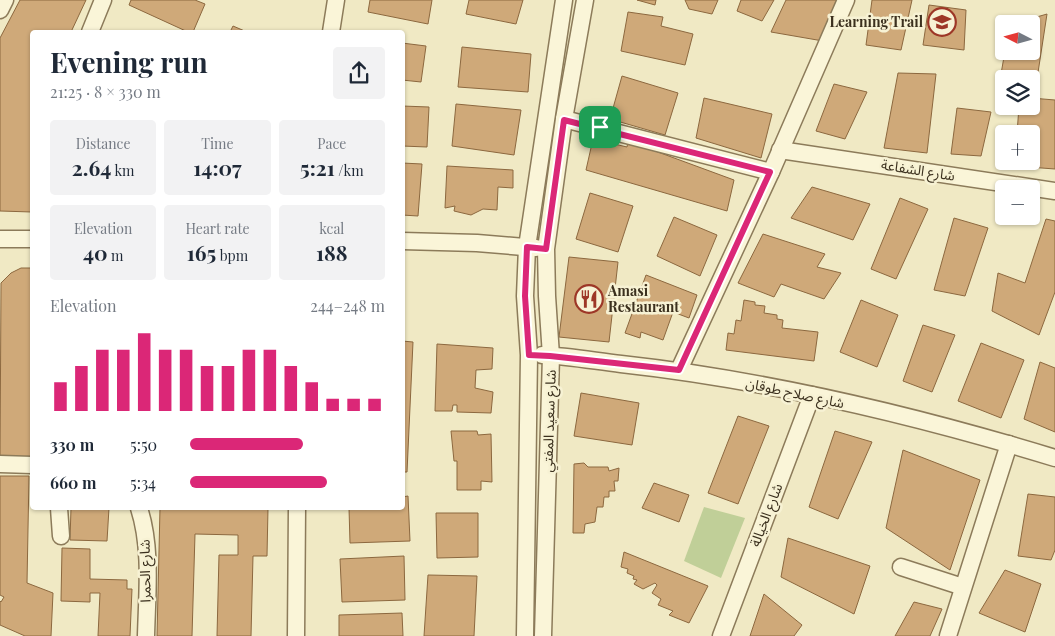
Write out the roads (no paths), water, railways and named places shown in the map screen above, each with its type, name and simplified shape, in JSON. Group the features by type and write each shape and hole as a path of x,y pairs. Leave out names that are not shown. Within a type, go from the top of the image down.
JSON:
{"street":[{"path":"0,10 5,0"},
{"path":"91,30 103,0"},
{"path":"331,30 336,0"},
{"name":"شارع سعيد المفتي","path":"525,636 529,355 525,296 527,247 564,0"},
{"name":"شارع سعيد المفتي","path":"543,636 550,356 546,249 564,120 585,0"},
{"path":"679,370 780,150 846,0"},
{"path":"564,120 770,172"},
{"name":"شارع الشفاعة","path":"780,150 1055,191"},
{"path":"0,239 30,239"},
{"path":"405,241 477,243 546,249"},
{"name":"شارع صلاح طوقان","path":"529,355 679,370 812,395 941,426 1055,458"},
{"name":"شارع الخيالة","path":"721,636 812,395"},
{"path":"948,636 1009,444"},
{"path":"0,464 30,465"},
{"path":"59,510 61,536"},
{"name":"شارع الحمرا","path":"140,510 143,522 146,551 146,636"},
{"path":"296,636 297,510"},
{"path":"901,567 963,587"}],"place":[{"name":"Learning Trail","path":"942,22"},
{"name":"Amasi Restaurant","path":"589,299"}]}
